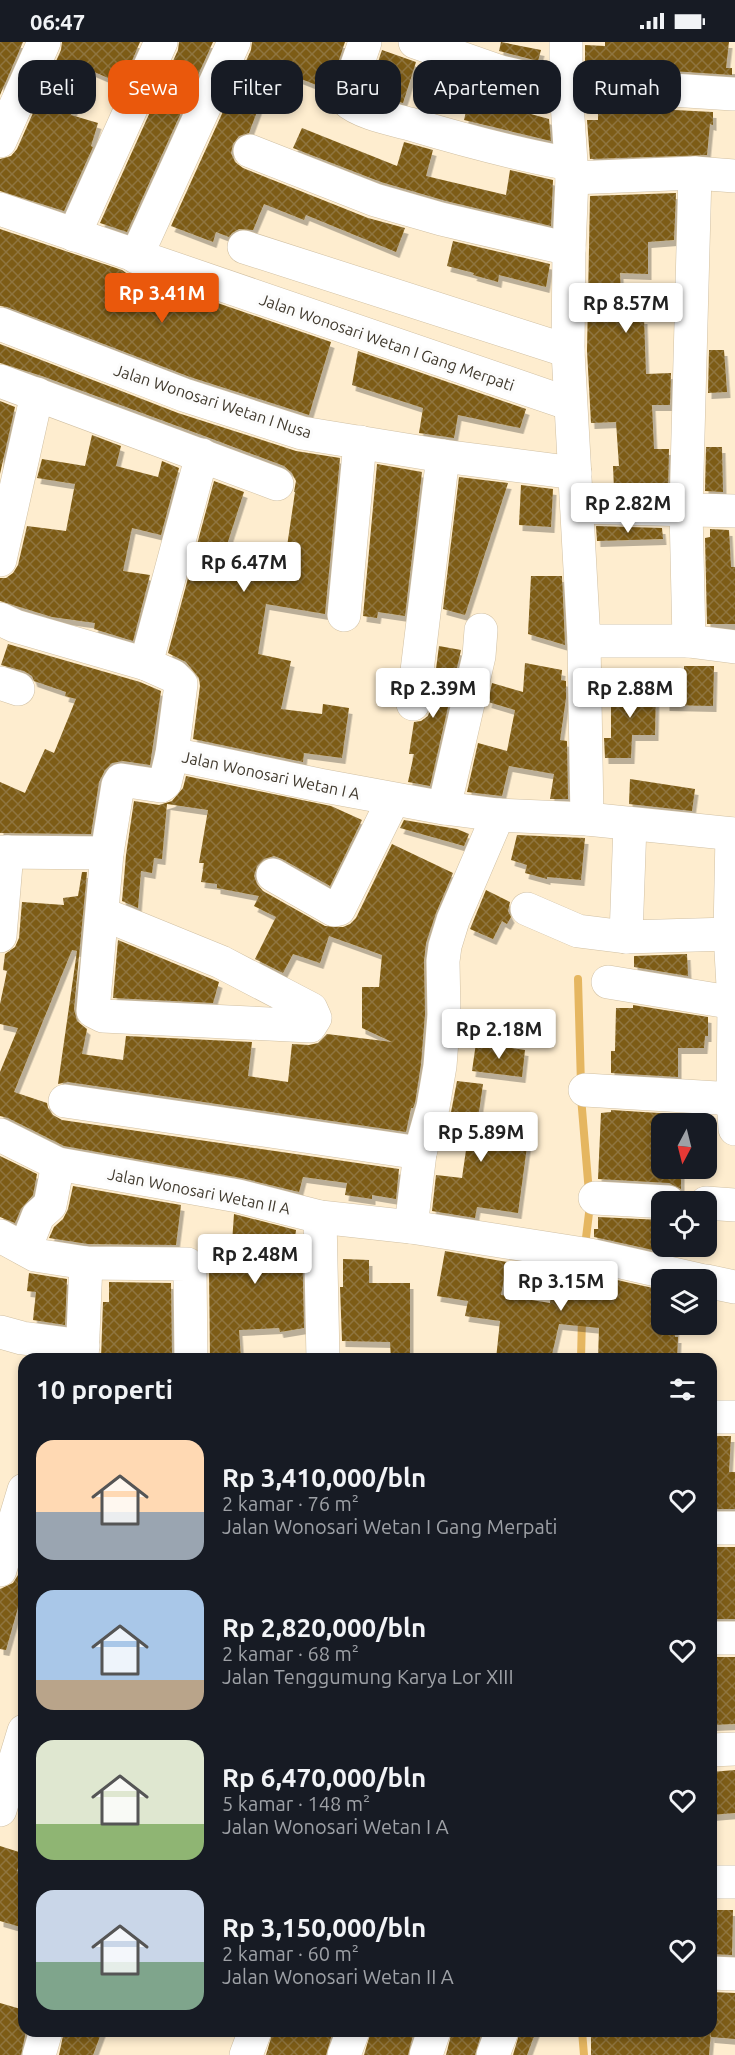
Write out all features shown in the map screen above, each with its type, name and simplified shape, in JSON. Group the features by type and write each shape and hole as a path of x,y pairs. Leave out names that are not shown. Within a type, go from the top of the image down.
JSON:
{"street":[{"path":"0,141 44,42"},
{"path":"74,236 161,42"},
{"path":"136,257 234,42"},
{"path":"365,42 346,100 387,118 571,171 735,176"},
{"path":"415,42 501,72 566,87 641,88 733,94"},
{"path":"566,42 571,171 568,351 584,641 587,819"},
{"path":"250,151 375,200 441,219 569,249"},
{"path":"689,641 686,510 695,173"},
{"name":"Jalan Wonosari Wetan I Gang Merpati","path":"0,209 570,404"},
{"path":"244,247 568,351"},
{"name":"Jalan Wonosari Wetan I Nusa","path":"0,324 206,402 302,433 443,456 575,473"},
{"path":"0,381 277,484"},
{"path":"0,560 37,394"},
{"path":"344,615 360,442"},
{"path":"0,619 15,626 146,664 201,456"},
{"path":"413,705 443,456"},
{"path":"577,507 735,511"},
{"path":"444,808 479,656 480,630"},
{"path":"584,641 689,641 735,647"},
{"name":"Jalan Wonosari Wetan I A","path":"146,664 173,676 181,684 172,754 393,800 444,808 498,815 587,819 734,834"},
{"path":"103,914 221,962 311,1009 315,1018 310,1026 103,1016 93,1011 107,853 118,785 121,780 160,786 165,783 172,754"},
{"path":"273,875 334,910 339,909 393,800"},
{"path":"411,1227 420,1153 433,1107 440,1066 444,1016 443,961 446,946 453,920 498,815"},
{"path":"626,937 630,824"},
{"path":"585,1090 734,1109 734,1003 729,934 734,834"},
{"path":"0,936 4,852 107,853"},
{"path":"527,909 578,931 626,937 729,934"},
{"path":"608,982 734,1003"},
{"path":"65,1101 420,1153"},
{"name":"Jalan Wonosari Wetan II A","path":"0,1136 57,1164 238,1196 320,1217 411,1227 583,1255 651,1270"},
{"path":"57,1164 51,1205 13,1242 35,1255 86,1263 187,1264 190,1270 191,1353"},
{"path":"595,1198 651,1201"},
{"path":"717,1204 735,1205"},
{"path":"320,1217 323,1353"},
{"path":"0,1332 82,1352 86,1263"},
{"path":"717,1283 735,1287"},
{"path":"717,1417 735,1417"},
{"path":"0,1484 18,1481"},
{"path":"0,1570 18,1510"},
{"path":"717,1528 735,1528"},
{"path":"717,1638 735,1638"},
{"path":"717,1750 735,1749"},
{"path":"0,1810 18,1751"},
{"path":"717,1882 735,1882"},
{"path":"717,1973 735,1974"},
{"path":"39,2055 44,2037"},
{"path":"246,2055 253,2037"},
{"path":"344,2055 350,2037"},
{"path":"426,2055 432,2037"},
{"path":"493,2055 500,2037"}],"building":[{"path":"0,42 23,42 0,95"},
{"path":"62,42 140,42 132,60 108,60 108,78 96,73 96,60 57,60"},
{"path":"179,42 213,42 199,73 199,60 173,60"},
{"path":"252,42 345,42 339,60 315,60 315,84 303,80 303,60 246,60"},
{"path":"501,42 541,50 538,60 499,51"},
{"path":"605,42 729,42 726,68 732,68 732,75 681,72 681,60 585,60 585,45 605,46"},
{"path":"382,50 413,61 413,71 403,103 401,102 401,60 379,60"},
{"path":"681,110 713,112 707,155 590,159 587,120 598,120 598,114 681,114"},
{"path":"33,114 71,114 98,123 91,146 93,147 64,211 0,191 0,159 11,156 17,149"},
{"path":"149,114 180,114 127,232 100,223"},
{"path":"222,114 256,114 249,133 239,136 233,144 231,153 235,162 243,168 368,218 405,228 396,252 306,215 304,220 264,204 253,230 239,229 229,237 216,232 213,242 171,226"},
{"path":"465,114 531,114 549,119 551,141 464,120"},
{"path":"302,128 397,166 404,142 433,150 426,176 506,195 510,170 553,180 551,226 446,201 381,182 293,148"},
{"path":"676,193 674,240 648,242 648,274 620,273 622,318 644,318 646,374 671,373 670,405 652,405 654,449 669,449 668,491 614,489 613,466 619,466 616,422 591,423 587,351 590,196"},
{"path":"0,229 122,270 129,275 173,291 174,288 331,342 309,415 190,377 0,306"},
{"path":"453,241 550,264 546,287 499,275 498,282 447,266"},
{"path":"0,344 178,413 296,451 340,458 325,614 266,604 258,654 291,661 281,709 322,714 323,704 349,708 342,758 304,753 303,762 193,739 199,678 186,662 168,653 214,481 244,492 223,557 284,567 296,481 292,473 284,466 42,376 0,363"},
{"path":"709,350 724,350 727,392 708,393"},
{"path":"358,351 526,409 520,428 458,415 454,438 419,433 423,408 352,385"},
{"path":"0,401 15,407 0,474"},
{"path":"92,435 121,446 116,466 158,477 162,461 179,468 161,535 132,528 123,571 150,575 133,641 94,629 95,623 52,617 0,601 0,578 6,578 13,573 18,565 27,526 66,531 75,484 37,478 42,459 85,466"},
{"path":"706,447 722,447 723,492 705,491"},
{"path":"377,464 422,472 405,616 378,612 377,618 363,616"},
{"path":"459,477 508,483 465,615 443,609"},
{"path":"521,485 553,489 551,527 519,525"},
{"path":"596,526 662,528 663,539 597,541"},
{"path":"710,529 729,530 731,567 735,567 735,624 707,624 705,538 710,537"},
{"path":"531,576 562,576 565,645 528,634"},
{"path":"8,644 140,682 161,691 150,765 123,761 112,763 105,770 99,782 91,834 0,833 0,782 25,793 45,749 54,753 76,699 65,696 66,692 34,681 32,676 24,671 1,665"},
{"path":"439,646 461,650 430,786 408,782 414,754 409,754 414,722 421,721 428,716 431,707"},
{"path":"525,663 562,670 561,680 566,681 560,740 567,741 568,799 550,799 554,774 509,766 502,796 467,792 478,743 507,751 515,710 488,702 492,683 523,692"},
{"path":"684,666 714,666 713,706 666,705 666,668 684,669"},
{"path":"611,686 656,687 655,735 632,735 631,758 605,758 604,738 611,738"},
{"path":"186,776 331,806 362,820 330,886 274,856 264,859 257,866 254,876 263,891 325,926 343,927 356,918 392,844 453,873 426,943 425,1014 421,1064 415,1103 411,1108 406,1132 68,1082 58,1084 77,951 72,950 14,1092 47,1103 53,1115 62,1120 399,1169 396,1199 372,1195 372,1199 345,1195 347,1183 303,1177 299,1192 241,1178 64,1146 0,1116 0,1072 18,1028 0,1024 0,1004 7,971 3,970 5,954 15,947 19,938 22,902 64,905 63,898 78,896 82,872 87,872 74,1009 77,1021 87,1029 82,1054 123,1060 126,1036 252,1042 248,1076 288,1082 292,1044 318,1043 327,1034 392,1042 362,1028 362,987 379,987 382,955 329,936 320,963 293,954 283,973 255,959 276,917 254,906 259,896 217,888 217,884 201,882 204,863 199,863 208,810 167,804 162,859 154,858 152,873 141,871 138,908 122,901 134,801 159,805 172,801 183,788"},
{"path":"630,779 695,789 692,811 629,804"},
{"path":"404,820 457,829 469,834 464,846 400,828"},
{"path":"517,835 585,838 581,880 547,877 547,879 525,873 527,865 511,860"},
{"path":"486,890 510,902 508,911 511,917 507,924 502,921 493,939 470,929"},
{"path":"118,940 219,982 213,1003 113,998"},
{"path":"687,954 688,976 634,967 634,956"},
{"path":"633,1005 708,1017 708,1036 705,1036 704,1048 678,1048 678,1077 611,1073 611,1051 615,1051 616,1008 633,1008"},
{"path":"476,1043 525,1050 522,1077 472,1071"},
{"path":"457,1081 483,1084 476,1132 528,1139 518,1213 477,1207 475,1218 432,1211 436,1175 462,1178 468,1136 447,1133"},
{"path":"611,1110 659,1113 651,1113 651,1179 681,1179 681,1189 669,1183 598,1179 601,1113 611,1112"},
{"path":"0,1156 37,1174 33,1195 21,1209 15,1223 0,1217"},
{"path":"73,1186 181,1205 176,1245 88,1244 49,1238 54,1227 63,1219 68,1209"},
{"path":"234,1214 296,1230 295,1238 302,1238 304,1328 280,1332 279,1328 239,1330 241,1353 210,1353 209,1270 205,1259 231,1257"},
{"path":"598,1217 651,1219 651,1250 594,1237 594,1229 598,1229"},
{"path":"445,1251 507,1262 501,1295 550,1303 553,1278 589,1281 590,1274 651,1288 651,1335 675,1335 678,1337 677,1353 598,1353 599,1328 559,1324 552,1353 497,1353 500,1321 465,1316 468,1301 437,1296"},
{"path":"343,1259 369,1260 369,1283 410,1283 410,1353 391,1353 390,1342 342,1341 340,1287 343,1287"},
{"path":"29,1273 67,1279 65,1325 33,1320 36,1292 27,1291"},
{"path":"109,1282 171,1283 172,1353 101,1353 103,1302 109,1302"},
{"path":"717,1436 731,1436 729,1472 735,1472 735,1509 717,1509"},
{"path":"717,1547 735,1547 735,1619 717,1619"},
{"path":"18,1575 18,1608 6,1650 0,1649 0,1589 13,1583"},
{"path":"717,1657 735,1657 735,1724 717,1725"},
{"path":"735,1770 735,1813 717,1814 717,1772"},
{"path":"0,1846 18,1852 18,1926 0,1921"},
{"path":"717,1910 733,1910 732,1955 717,1954"},
{"path":"717,1992 735,1993 735,2039 711,2037 717,2037"},
{"path":"0,2003 18,2008 18,2037 25,2037 21,2055 0,2055"},
{"path":"63,2037 100,2037 93,2055 59,2055"},
{"path":"271,2037 331,2037 326,2055 266,2055"},
{"path":"369,2037 412,2037 408,2055 364,2055"},
{"path":"450,2037 480,2037 475,2055 446,2055"},
{"path":"518,2037 534,2037 527,2055 513,2055"},
{"path":"591,2037 711,2037 709,2055 591,2055"}],"waterway":[{"path":"578,979 581,1085"},
{"path":"581,1097 589,1193"},
{"path":"585,1246 590,1205"},
{"path":"583,1290 584,1274"},
{"path":"581,1353 582,1317"},
{"path":"582,2037 584,2055"}]}
